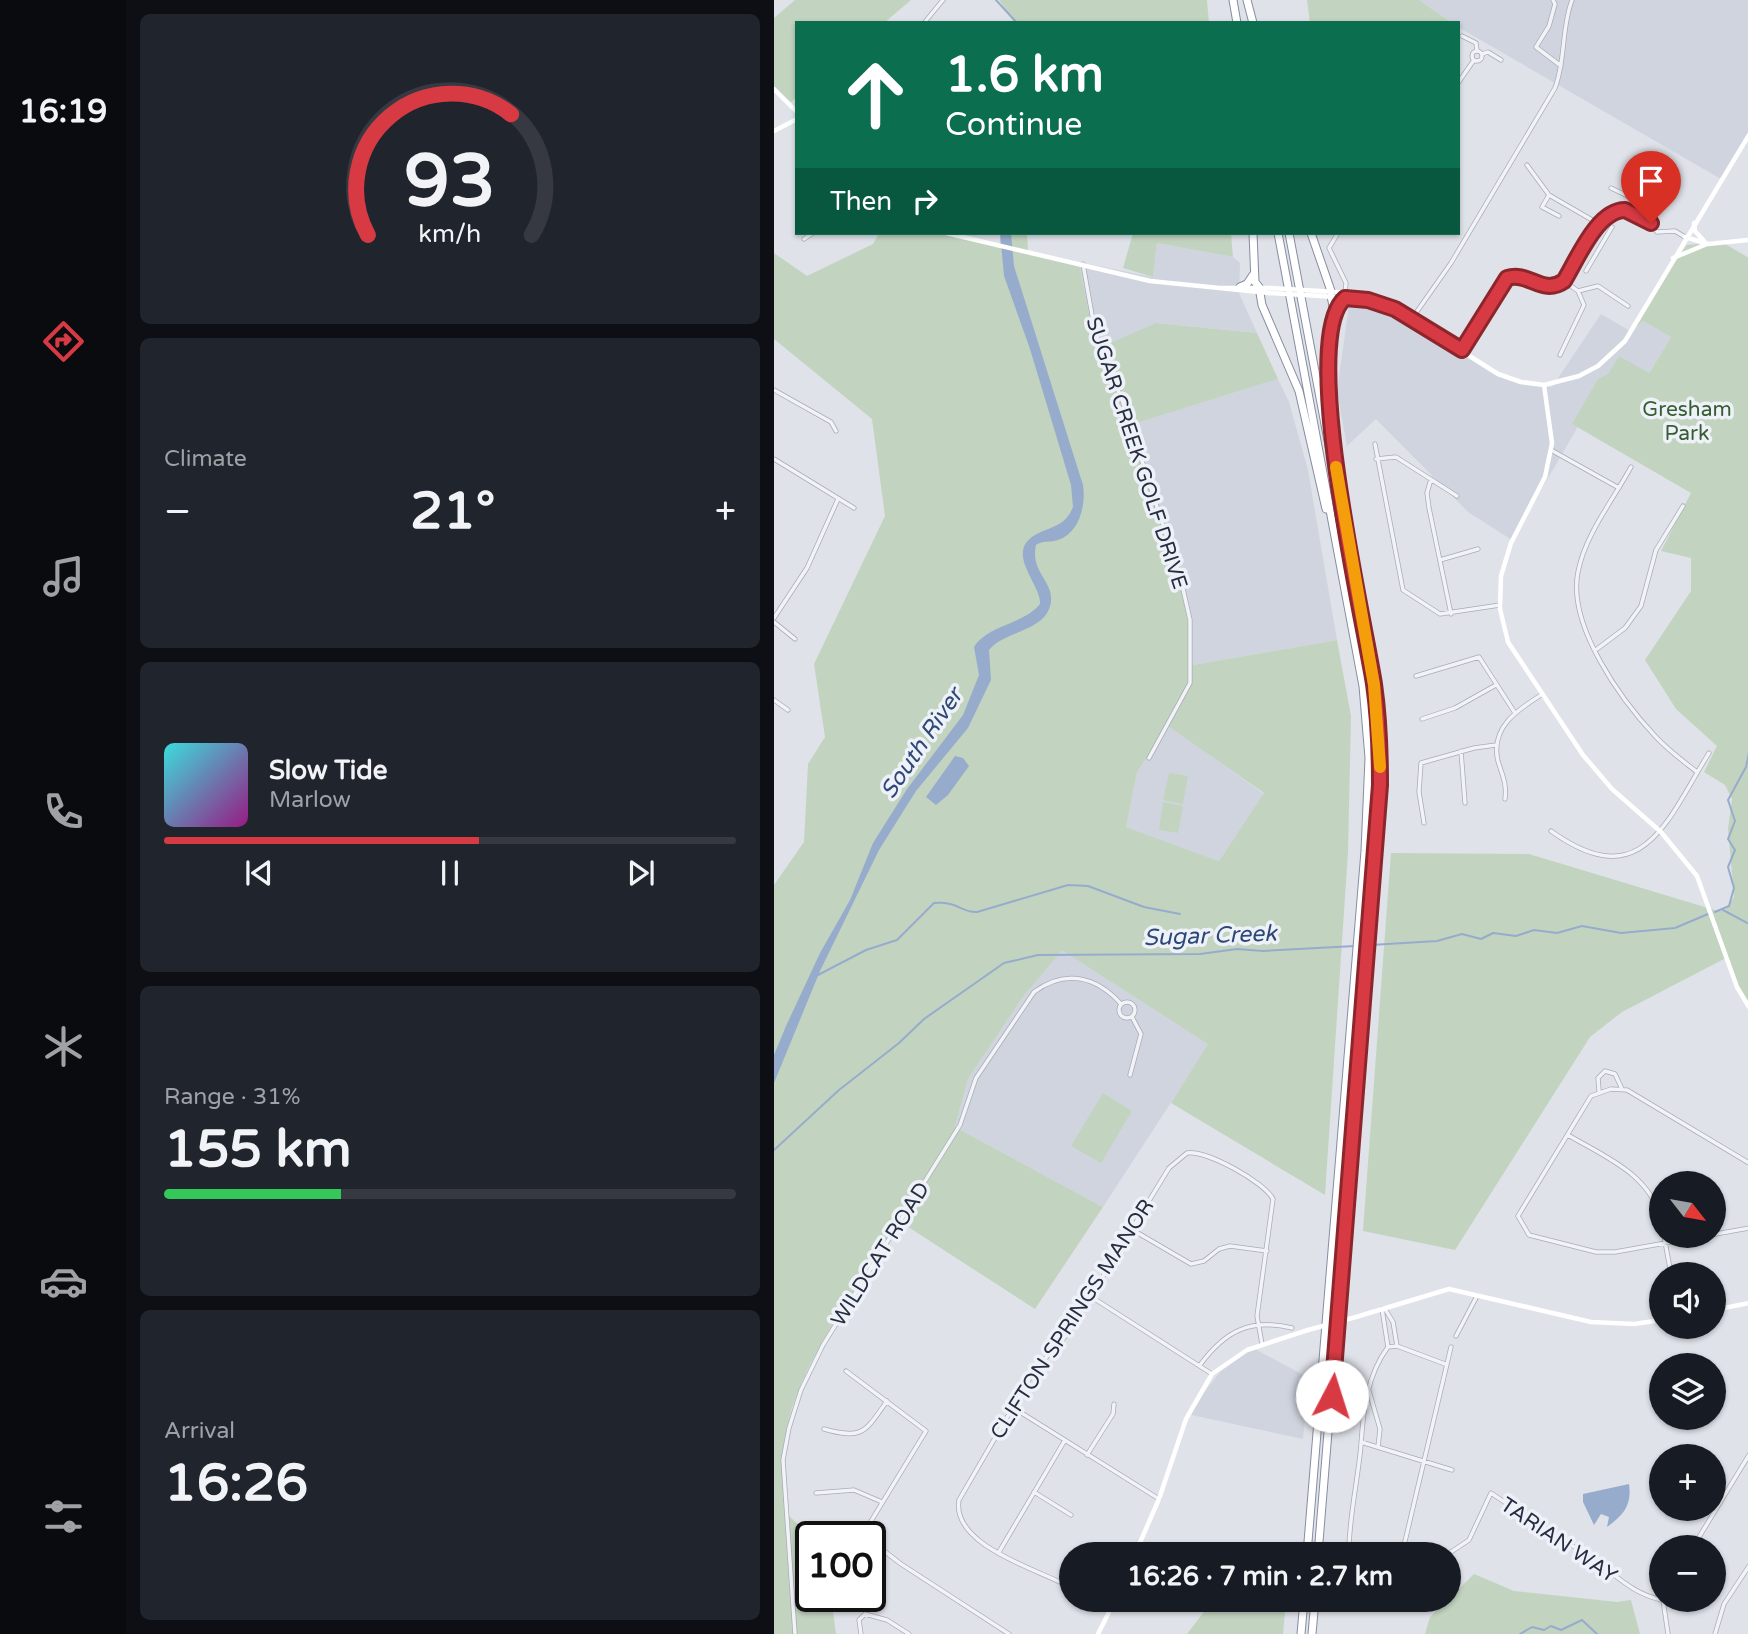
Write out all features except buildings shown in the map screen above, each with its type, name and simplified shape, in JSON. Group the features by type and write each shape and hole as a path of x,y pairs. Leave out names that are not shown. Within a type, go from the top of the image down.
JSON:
{"highway":[{"path":"1233,0 1237,21"},
{"path":"1246,0 1251,21"},
{"path":"1253,235 1255,282 1262,305 1299,391 1340,562"},
{"path":"1278,235 1340,562 1367,724 1369,778 1308,1542"},
{"path":"1289,235 1377,705 1380,785 1319,1542"},
{"path":"1312,235 1334,311 1329,384 1339,493"},
{"path":"1240,287 1250,281 1254,271"},
{"path":"1334,311 1345,295"},
{"path":"1301,1634 1303,1612"},
{"path":"1312,1634 1314,1612"}],"street":[{"path":"926,21 943,0"},
{"path":"1553,0 1553,15 1536,46 1538,51 1562,66"},
{"path":"1411,320 1451,263 1546,106 1562,66 1567,12 1572,0"},
{"path":"1462,36 1476,43 1477,51"},
{"path":"1477,51 1482,54 1488,52 1501,60"},
{"path":"1460,80 1477,51"},
{"path":"1474,60 1480,60 1482,54"},
{"path":"774,89 795,110"},
{"path":"774,131 795,120"},
{"path":"961,235 981,243 1150,281 1345,295 1368,300 1395,309 1509,379 1544,385 1579,376 1615,352 1749,135"},
{"path":"1527,166 1549,195 1599,224"},
{"path":"1610,188 1634,199 1629,211"},
{"path":"1549,195 1542,207 1559,216"},
{"path":"1462,350 1507,278 1519,276 1550,288 1564,281 1599,224 1616,211 1629,211 1651,223 1658,232 1676,232 1708,244"},
{"path":"1694,223 1698,236 1708,244"},
{"path":"1586,271 1612,227"},
{"path":"804,239 810,235"},
{"path":"1337,235 1329,248 1346,283 1345,295"},
{"path":"1672,259 1708,244 1749,240"},
{"path":"1588,243 1599,249"},
{"name":"SUGAR CREEK GOLF DRIVE","path":"1083,264 1094,332 1122,400 1181,580 1190,621 1189,683 1149,758"},
{"path":"1560,355 1584,305 1578,291 1564,281"},
{"path":"1578,291 1598,286 1628,306"},
{"path":"1221,288 1259,290"},
{"path":"1544,385 1551,450 1543,482 1507,554 1501,576 1500,605 1512,654 1597,772 1661,832 1697,876 1737,987 1749,1007"},
{"path":"774,390 831,422 836,431"},
{"path":"1375,444 1402,587 1408,595 1440,614 1500,605"},
{"path":"1551,450 1619,488"},
{"path":"1376,459 1396,457 1457,496"},
{"path":"774,459 854,508"},
{"path":"1631,467 1585,548 1577,575 1576,607 1581,624 1596,650 1650,730 1697,772"},
{"path":"1431,479 1427,493 1429,508 1451,614"},
{"path":"795,639 774,620 807,568 838,499"},
{"path":"1596,650 1624,628 1641,606 1656,550 1683,506"},
{"path":"1440,560 1478,549"},
{"path":"1416,676 1479,657 1514,713"},
{"path":"1422,719 1455,708 1496,685"},
{"path":"1505,799 1506,780 1496,745 1501,729 1514,713 1541,695"},
{"path":"774,700 788,710"},
{"path":"1424,823 1420,803 1420,766 1424,761 1496,745"},
{"path":"1461,751 1465,803"},
{"path":"1551,831 1572,845 1605,855 1632,855 1646,847 1661,832 1709,752"},
{"name":"WILDCAT ROAD","path":"795,1634 783,1460 789,1428 801,1390 823,1345 961,1125 976,1078 1034,992 1052,981 1072,976 1089,980 1121,1004"},
{"path":"1130,1075 1141,1034 1132,1017 1133,1005 1126,1002 1121,1004 1121,1016 1132,1017"},
{"path":"1600,1092 1598,1078 1605,1072 1615,1074 1622,1089 1749,1163"},
{"path":"1622,1089 1591,1096 1518,1216 1529,1235 1596,1252 1649,1247"},
{"path":"1568,1135 1637,1178 1649,1190"},
{"name":"CLIFTON SPRINGS MANOR","path":"1059,1582 999,1552 966,1530 958,1508 962,1493 1038,1366 1069,1332 1174,1162 1196,1152 1216,1159 1270,1194 1274,1205 1257,1324 1262,1344"},
{"path":"1726,1233 1749,1228"},
{"path":"1131,1229 1191,1264 1204,1262 1219,1250 1230,1246 1267,1251"},
{"path":"1141,1542 1159,1499 1186,1419 1212,1374 1234,1357 1262,1344 1384,1309 1439,1290 1462,1291 1591,1322 1634,1324 1649,1322"},
{"path":"1090,1296 1212,1374"},
{"path":"1456,1336 1477,1296"},
{"path":"1726,1308 1749,1303"},
{"path":"1384,1309 1395,1331 1397,1346"},
{"path":"1349,1542 1350,1506 1368,1391 1388,1347 1384,1309"},
{"path":"1200,1365 1222,1340 1257,1324 1292,1328"},
{"path":"1386,1334 1395,1331"},
{"path":"1388,1347 1397,1346 1445,1364"},
{"path":"1405,1542 1451,1347"},
{"path":"846,1371 926,1431 871,1521"},
{"path":"1368,1391 1380,1429 1378,1447"},
{"path":"824,1429 847,1436 861,1433 887,1401"},
{"path":"1087,1455 1114,1414 1114,1404"},
{"path":"1012,1407 1159,1499"},
{"path":"999,1552 1065,1440"},
{"path":"1361,1442 1422,1464 1452,1470"},
{"path":"1700,1535 1749,1455"},
{"path":"816,1493 854,1490 882,1502"},
{"path":"1034,1492 1071,1515"},
{"name":"TARIAN WAY","path":"1461,1545 1469,1540 1491,1493 1597,1563 1626,1586 1649,1597"},
{"path":"886,1552 1009,1634"},
{"path":"1714,1634 1724,1604 1749,1566"},
{"path":"1098,1634 1109,1612"},
{"path":"1664,1612 1668,1634"},
{"path":"861,1634 859,1620 865,1614 881,1617 909,1634"}],"shaded area":[{"path":"1419,0 1748,0 1748,135 1721,179 1460,28 1460,21 1449,21"},
{"path":"1157,243 1233,257 1240,263 1239,293 1257,333 1157,323 1096,349 1079,262 1153,277"},
{"path":"1359,293 1411,320 1490,372 1518,383 1552,387 1601,314 1632,332 1643,321 1671,337 1648,374 1619,356 1512,540 1468,512 1376,419 1347,446 1337,392 1350,297"},
{"path":"1278,379 1289,402 1308,470 1337,640 1193,665 1191,632 1129,425"},
{"path":"1168,725 1264,794 1219,861 1126,827 1137,772"},
{"path":"1062,949 1209,1044 1103,1207 955,1127 968,1079 1023,997"},
{"path":"1253,1348 1309,1378 1303,1439 1187,1414 1220,1372"}],"green space":[{"path":"795,0 911,0 886,21 795,21 795,99 790,103 774,87 774,18"},
{"path":"999,0 1207,0 1209,21 1014,21"},
{"path":"1307,0 1419,0 1449,21 1310,21"},
{"path":"878,235 957,235 999,248 1001,235 1027,235 1028,251 1079,262 1096,349 1156,323 1257,333 1278,379 1130,425 1183,588 1193,665 1337,640 1351,716 1348,852 1325,1195 1171,1103 1208,1044 1062,950 1023,997 968,1079 955,1127 1103,1207 1035,1309 899,1221 846,1303 811,1362 798,1393 788,1423 783,1454 786,1513 795,1522 795,1612 833,1612 836,1634 774,1634 774,885 804,842 808,764 825,737 814,664 885,516 872,419 774,339 774,253 807,276 873,244","holes":["1168,726 1264,793 1219,861 1126,827 1137,772"]},
{"path":"1132,235 1231,235 1233,257 1157,243 1153,277 1123,268"},
{"name":"Gresham Park","path":"1722,242 1749,258 1748,1007 1726,958 1622,1012 1590,1037 1455,1250 1363,1231 1391,853 1529,854 1718,911 1725,910 1734,897 1728,829 1732,799 1725,785 1704,772 1717,746 1676,709 1645,660 1691,591 1691,558 1661,551 1691,493 1572,424 1598,379 1608,374 1619,356 1649,373 1671,337 1643,321 1632,332 1657,287 1687,245"},
{"path":"1169,773 1188,776 1183,804 1163,800"},
{"path":"1163,802 1183,806 1178,833 1159,830"},
{"path":"1103,1093 1132,1111 1101,1163 1071,1146"},
{"path":"1474,1574 1514,1591 1617,1602 1631,1600 1640,1634 1425,1634 1430,1617 1435,1612 1461,1612 1461,1587"},
{"path":"1204,1612 1285,1612 1283,1634 1187,1634"}],"water":[{"name":"South River","path":"1000,235 1011,235 1014,266 1083,485 1080,517 1066,536 1036,545 1036,562 1051,594 1048,611 1034,625 996,643 989,650 991,680 968,728 916,791 879,850 820,971 774,1083 774,1055 820,953 850,900 873,843 907,789 963,715 979,675 974,647 980,639 1025,616 1040,604 1023,560 1026,542 1062,522 1073,507 1071,485 1030,349 1004,276"},
{"path":"955,756 963,758 969,766 948,795 936,805 926,797"},
{"path":"1629,1484 1628,1504 1622,1514 1607,1527 1609,1517 1601,1514 1594,1525 1583,1502 1583,1494"}],"waterway":[{"path":"996,0 1015,21"},
{"name":"Sugar Creek","path":"1715,912 1729,906 1734,888 1728,867 1735,850 1728,839 1735,821 1728,800 1746,767 1749,752"},
{"path":"818,975 866,950 897,940 934,903 977,912 1068,885 1088,886 1144,907 1180,914"},
{"path":"1723,910 1749,924"},
{"name":"Sugar Creek","path":"1371,945 1437,941 1462,934 1481,939 1493,933 1516,936 1534,930 1557,933 1582,926 1621,933 1675,928 1708,914"},
{"name":"Sugar Creek","path":"774,1150 839,1090 899,1043 924,1019 1004,963 1038,955 1200,954 1237,949 1263,951 1355,946"},
{"path":"1520,1634 1532,1627 1544,1630 1551,1626 1561,1630 1582,1620 1597,1634"}],"slow traffic":[{"path":"1336,467 1374,685 1380,767"}],"route":[{"path":"1332,1396 1380,785 1377,705 1339,493 1329,384 1334,311 1345,298 1384,304 1462,350 1501,283 1507,278 1524,278 1545,288 1557,286 1564,281 1603,218 1616,211 1625,210 1651,223"}]}
